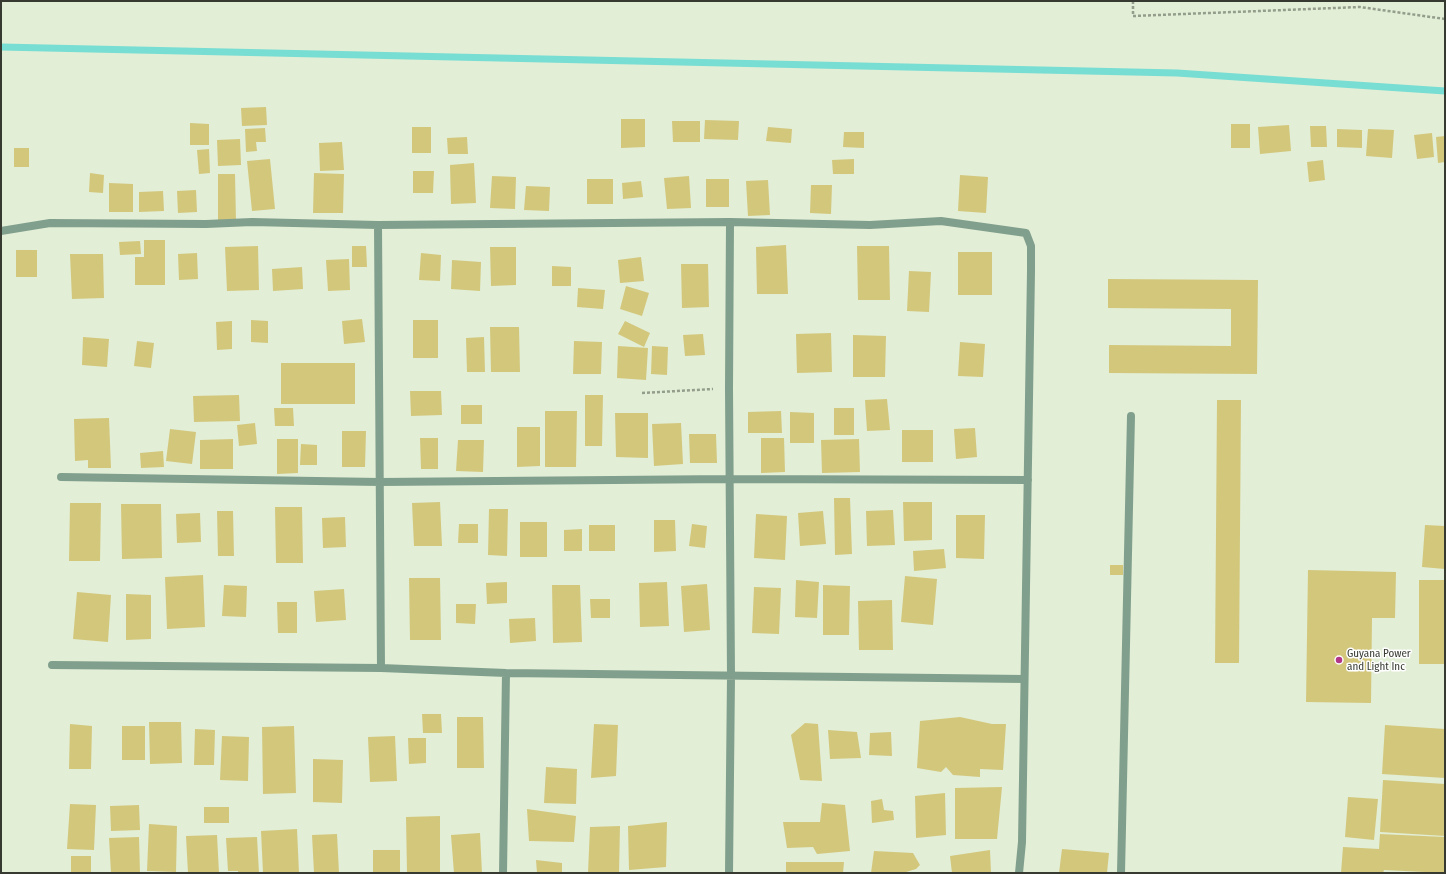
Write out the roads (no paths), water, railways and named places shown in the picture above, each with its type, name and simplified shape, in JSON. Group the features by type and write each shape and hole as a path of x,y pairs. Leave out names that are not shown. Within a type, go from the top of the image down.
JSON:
{"street":[{"path":"1,232 50,223 206,224 252,222 378,225 730,222 870,225 941,221 1026,233 1031,246 1031,252 1022,842 1019,873"},
{"path":"729,873 731,676 729,479 730,222"},
{"path":"378,225 381,668"},
{"path":"1121,873 1131,416"},
{"path":"61,477 380,482 729,479 1028,480"},
{"path":"52,665 381,668 731,676 1024,679"},
{"path":"503,873 506,672"}],"waterway":[{"path":"1,47 1177,73 1445,91"}],"place":[{"name":"Guyana Power and Light Inc","path":"1339,660"}]}
